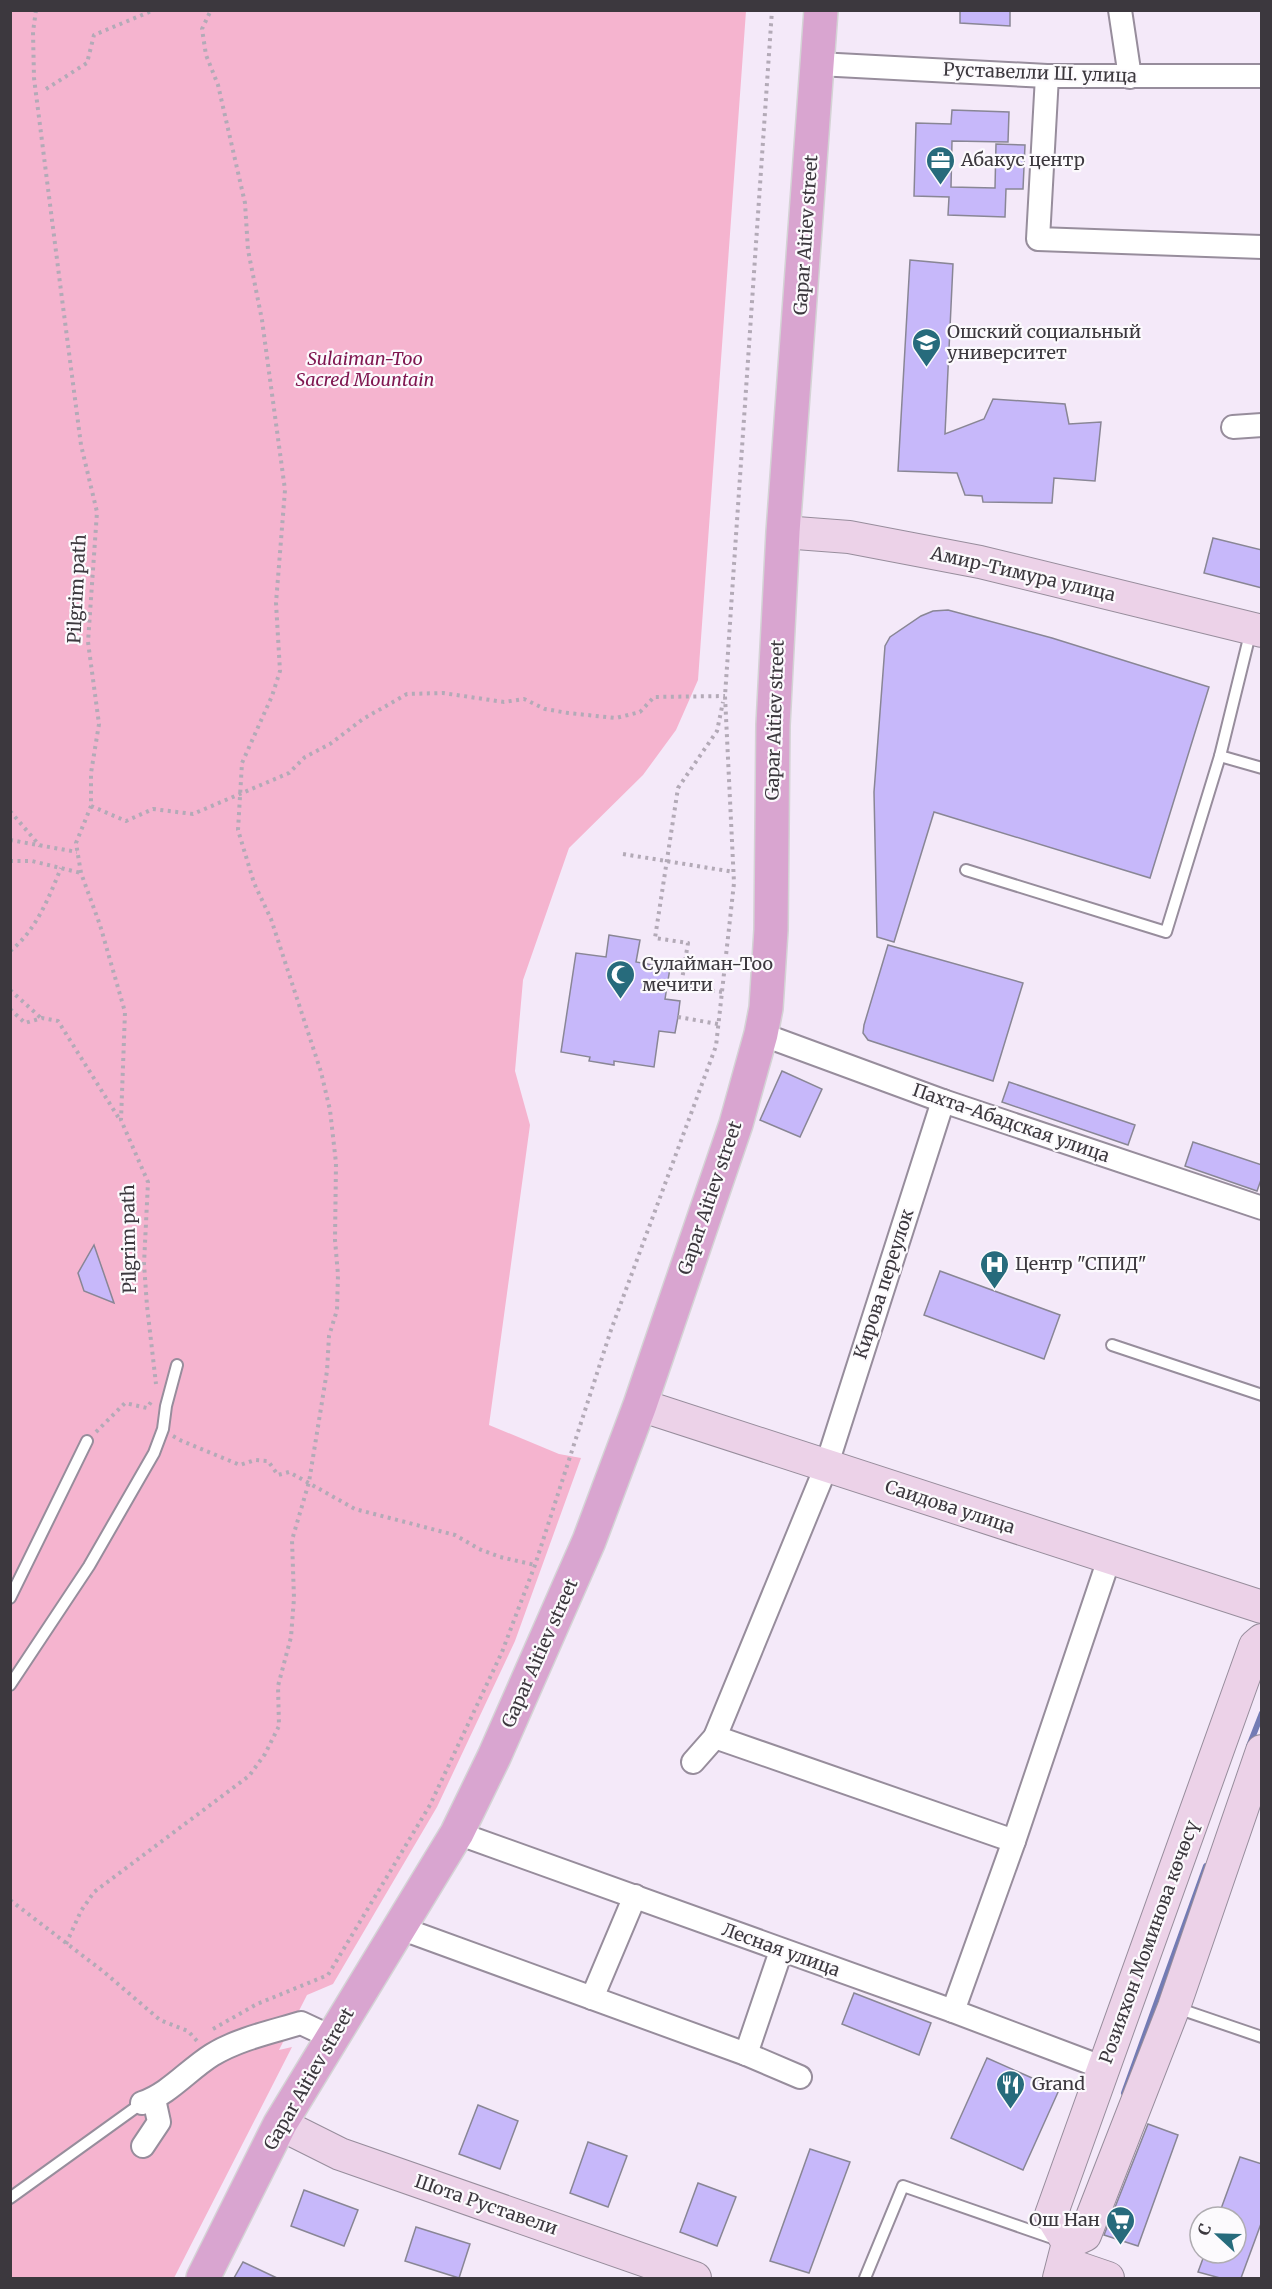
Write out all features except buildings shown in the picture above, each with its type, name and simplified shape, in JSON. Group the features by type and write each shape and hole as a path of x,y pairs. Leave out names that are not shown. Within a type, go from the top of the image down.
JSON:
{"main road":[{"name":"Gapar Aitiev street","path":"203,2278 280,2124 457,1833 495,1757 589,1541 640,1405 736,1124 761,1035 766,1008 771,930 773,725 783,532 822,10"}],"street":[{"path":"1120,10 1130,77"},
{"name":"Руставелли Ш. улица","path":"818,64 1047,76 1262,76"},
{"path":"1047,76 1038,239 1262,247"},
{"path":"1233,427 1262,425"},
{"name":"Амир-Тимура улица","path":"783,532 849,537 980,562 1257,629"},
{"name":"Пахта-Абадская улица","path":"761,1035 943,1101 1262,1208"},
{"name":"Кирова переулок","path":"716,1737 826,1467 943,1101"},
{"name":"Саидова улица","path":"640,1405 1262,1607"},
{"path":"953,2012 1014,1841 1109,1559"},
{"name":"Розияхон Моминова көчөсү","path":"1064,2262 1051,2215 1255,1646 1262,1640"},
{"path":"693,1762 716,1737 1014,1841"},
{"path":"1108,2278 1064,2262 1085,2235 1174,2007 1262,1751"},
{"name":"Лесная улица","path":"457,1833 1104,2068"},
{"path":"592,1998 635,1896"},
{"path":"400,1928 746,2054 800,2077"},
{"path":"746,2054 781,1951"},
{"path":"142,2146 159,2122 148,2101 210,2056 228,2046 301,2023 331,2037"},
{"name":"Шота Руставели","path":"280,2124 339,2154 695,2278"}],"lane":[{"path":"966,870 1166,932 1257,629"},
{"path":"1220,756 1262,768"},
{"path":"1112,1345 1262,1395"},
{"path":"10,1685 89,1566 154,1453 163,1429 166,1406 177,1365"},
{"path":"10,1598 87,1441"},
{"path":"1174,2007 1262,2037"},
{"path":"10,2198 148,2101"},
{"path":"865,2278 903,2186 1064,2262"}],"path":[{"name":"Pilgrim path","path":"36,10 33,32 34,78 81,446 97,512 88,642 99,724 91,773 91,806 76,843 81,873 100,925 125,1012 121,1120 148,1182 144,1264 147,1306 157,1393 166,1406"},
{"path":"46,89 87,63 94,36 154,10"},
{"path":"66,1944 81,1911 94,1892 249,1776 265,1754 279,1726 278,1686 291,1637 294,1598 292,1540 309,1482 327,1371 329,1336 337,1310 336,1163 330,1110 321,1072 275,930 254,882 238,830 242,763 268,706 280,671 276,603 285,490 262,320 248,250 245,203 218,85 206,55 202,29 211,10"},
{"path":"210,2056 212,2030 257,2004 328,1975 430,1806 502,1652 535,1565 611,1330 716,1046 734,872 725,696 772,10"},
{"path":"91,806 126,821 153,809 193,814 289,773 305,758 330,744 363,719 407,694 443,693 504,702 524,699 545,709 616,718 640,712 654,697 725,696"},
{"path":"722,992 681,986 688,943 656,938 678,788 717,731 725,696"},
{"path":"10,811 40,847"},
{"path":"10,840 77,852"},
{"path":"622,854 734,872"},
{"path":"10,861 32,861 81,873"},
{"path":"10,951 21,943 41,911 61,868"},
{"path":"10,990 42,1018"},
{"path":"10,1009 25,1023 42,1018 58,1021 121,1120"},
{"path":"678,1017 718,1024"},
{"path":"87,1441 125,1404 147,1408"},
{"path":"163,1429 182,1441 240,1465 255,1460 268,1461 278,1475 289,1472 355,1509 455,1535 479,1549 500,1557 535,1565"},
{"path":"10,1900 104,1972 160,2020 188,2031 210,2056"}],"green space":[{"name":"Sulaiman-Too Sacred Mountain","path":"11,11 746,11 698,680 676,730 643,775 569,848 523,980 515,1071 530,1125 489,1425 559,1454 581,1458 515,1641 437,1807 333,1984 307,1995 279,2050 292,2047 174,2278 11,2278"}],"waterway":[{"path":"1249,1746 1262,1713"},
{"path":"1124,2093 1206,1866"}],"place":[{"name":"Абакус центр","path":"940,186"},
{"name":"Ошский социальный университет","path":"926,368"},
{"name":"Сулайман-Тоо мечити","path":"621,1000"},
{"name":"Центр \"СПИД\"","path":"994,1290"},
{"name":"Grand","path":"1011,2110"},
{"name":"Ош Нан","path":"1121,2246"}]}
